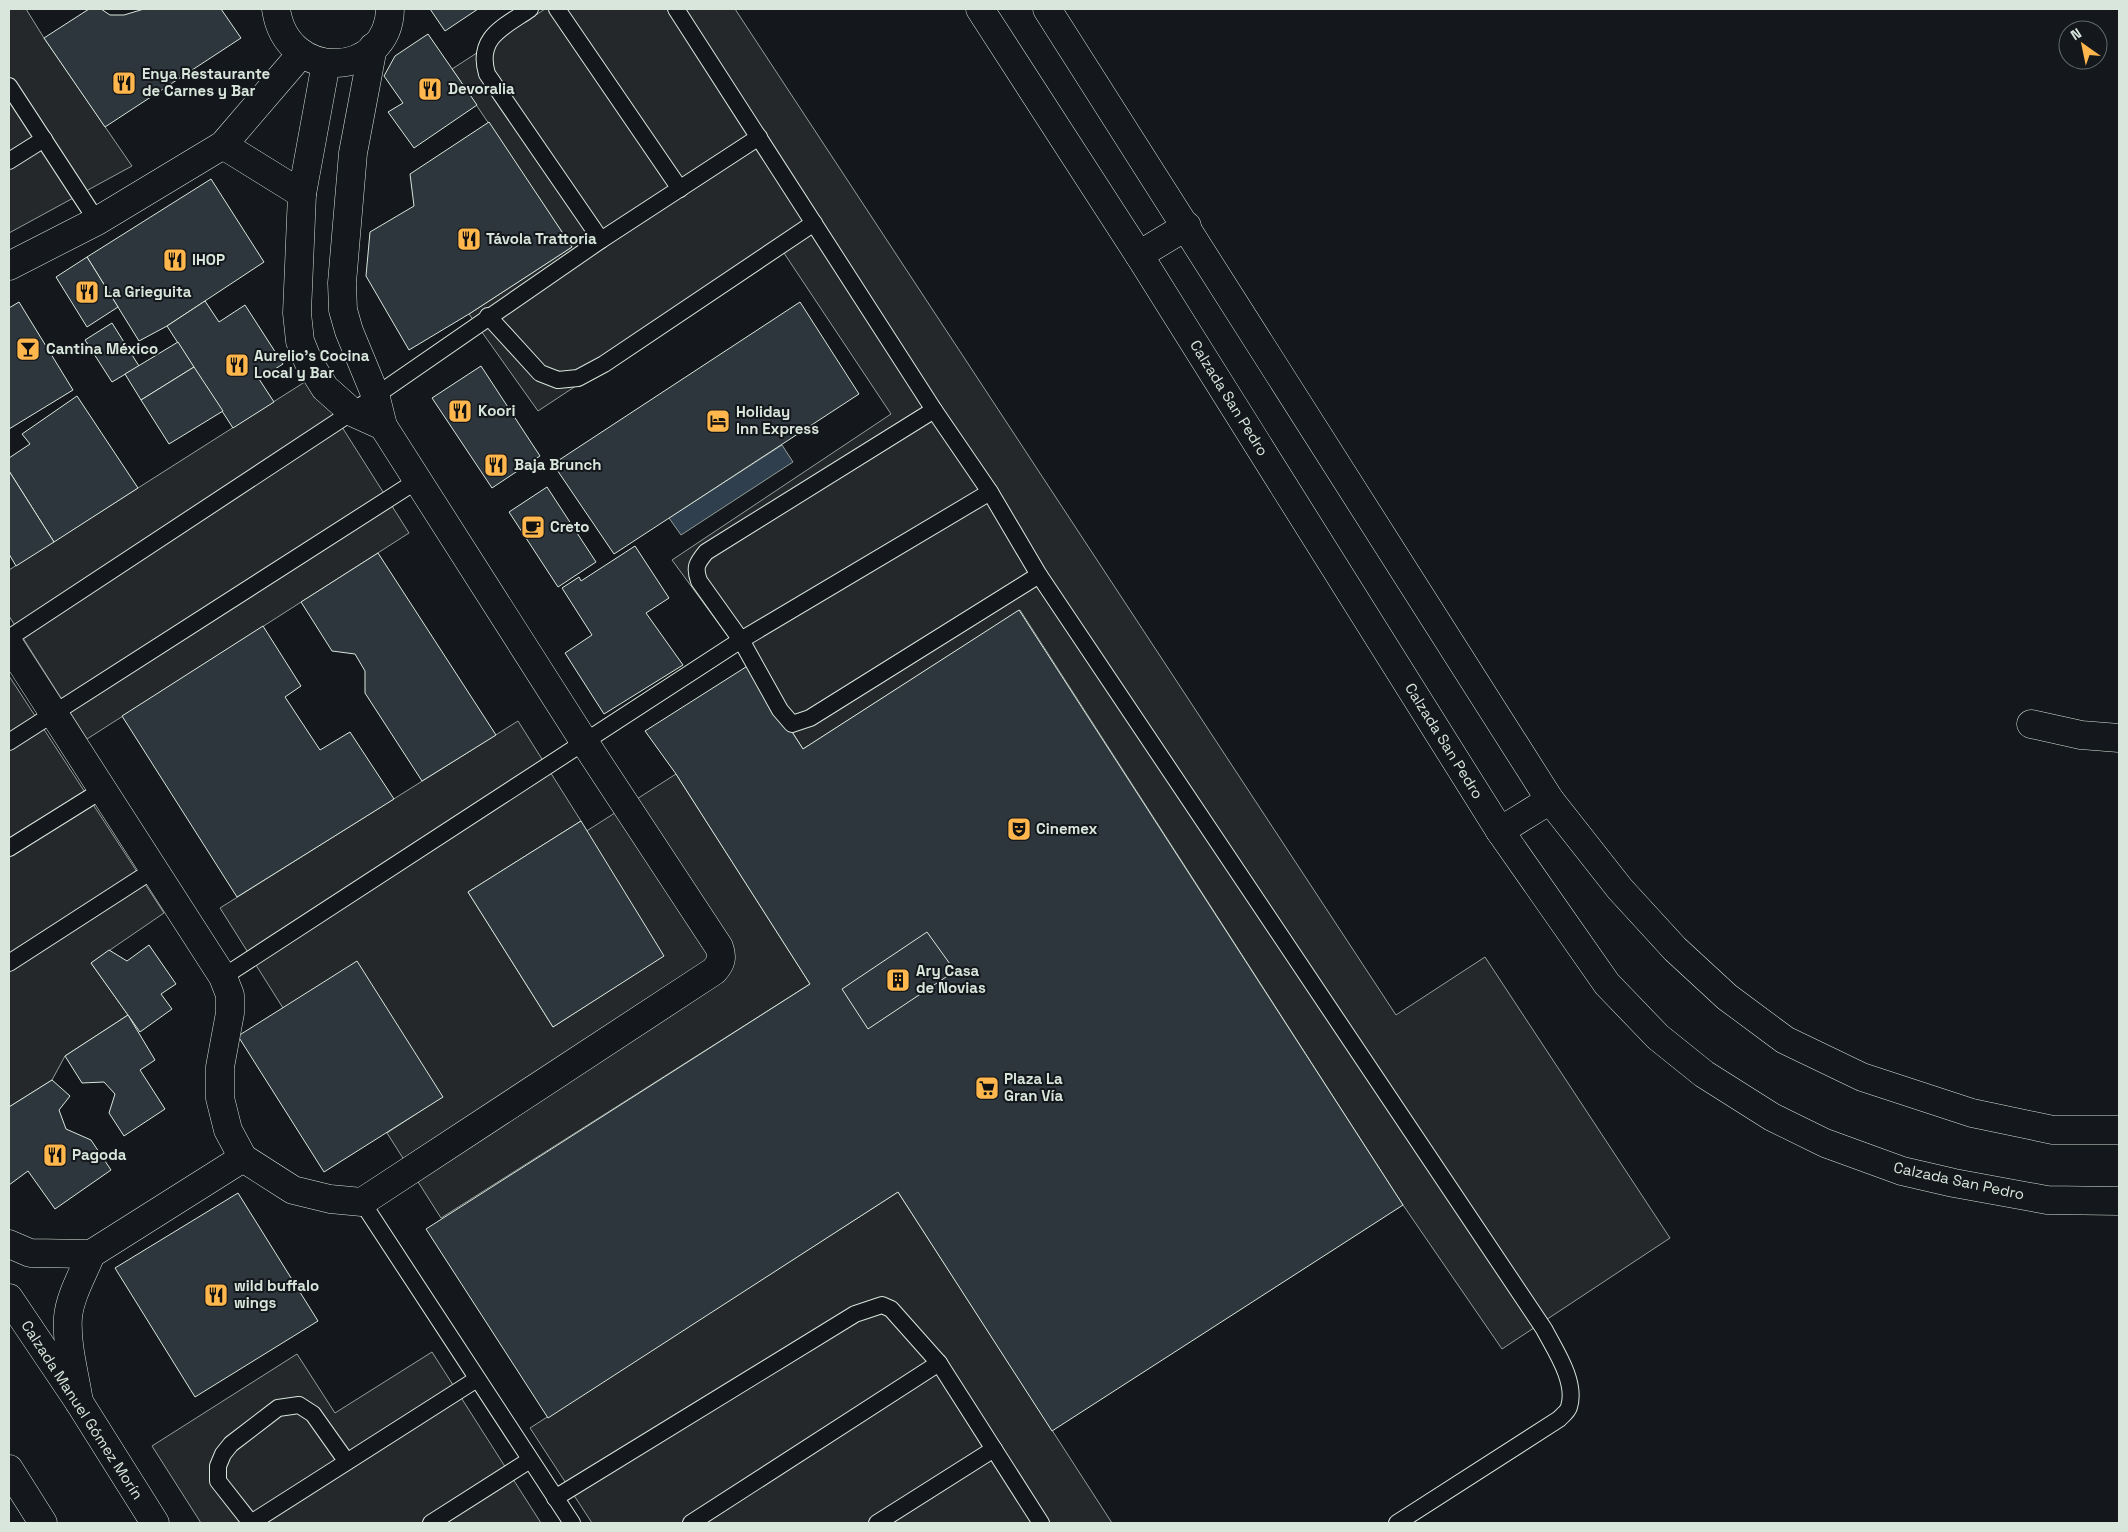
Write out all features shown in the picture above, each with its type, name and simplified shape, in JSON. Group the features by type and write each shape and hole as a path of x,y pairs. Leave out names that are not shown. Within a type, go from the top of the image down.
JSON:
{"street":[{"path":"276,9 278,24 287,41 313,58 343,63 359,57 373,47 384,33 390,9"},
{"name":"Calzada San Pedro","path":"980,9 1139,255 1500,831 1606,984 1666,1044 1704,1074 1772,1117 1825,1143 1902,1171 2047,1200 2119,1200"},
{"path":"1047,9 1187,226 1550,800 1620,889 1675,949 1726,997 1785,1040 1862,1077 1972,1113 2053,1130 2119,1130"},
{"path":"9,644 223,977 230,994 230,1013 220,1067 220,1098 228,1130 243,1158 293,1190 330,1199 362,1202 714,971 720,964 722,956 719,947 585,742 383,426 375,394 349,331 343,310 342,283 353,153 373,47"},
{"path":"9,266 97,221 223,145 313,58"},
{"path":"313,58 302,194 297,313 300,341 308,361 324,388 352,412 383,426"},
{"path":"223,145 302,194"},
{"path":"1139,255 1187,226"},
{"path":"2030,724 2081,735 2119,738"},
{"path":"1500,831 1550,800"},
{"path":"9,1244 30,1254 91,1254 243,1158"},
{"path":"79,1402 69,1338 68,1316 73,1298 91,1254"},
{"name":"Calzada Manuel Gómez Morín","path":"9,1298 79,1402 155,1523"},
{"path":"9,1469 44,1523"}],"lane":[{"path":"530,9 501,28 489,40 484,62 488,74 601,240"},
{"path":"557,9 680,189"},
{"path":"676,9 934,410 990,492 1039,575 1544,1329 1560,1359 1571,1394 1569,1408 1559,1418 1397,1523"},
{"path":"9,86 97,221"},
{"path":"9,638 352,412 488,316 759,137"},
{"path":"9,161 44,139"},
{"path":"488,316 540,373 558,380 578,378 604,364 814,223"},
{"path":"934,410 714,547 701,557 695,570 699,581 741,640 780,710 787,721 796,724 810,718 1039,575"},
{"path":"9,742 418,480"},
{"path":"223,977 741,640 990,492"},
{"path":"9,848 102,790"},
{"path":"9,963 153,870"},
{"path":"362,1202 572,1523"},
{"path":"555,1498 847,1319 869,1308 882,1305 891,1309 939,1363 1042,1523"},
{"path":"691,1523 939,1363"},
{"path":"347,1462 313,1414 299,1405 289,1405 278,1408 231,1444 223,1454 218,1466 218,1480 251,1523 347,1462 477,1379"},
{"path":"877,1523 994,1449"},
{"path":"431,1523 530,1460"}],"shaded area":[{"path":"9,9 26,9 132,166 9,233"},
{"path":"545,9 735,9 1396,1015 1485,957 1670,1238 1502,1349 1403,1205 1020,610 803,749 749,665 672,560 891,414 782,250 538,411 469,314 572,247 452,69"},
{"path":"311,378 409,533 87,739 9,616 9,570"},
{"path":"9,676 164,913 91,963 128,1015 65,1056 52,1080 9,1107"},
{"path":"518,721 581,821 468,892 553,1027 663,956 585,832 676,774 810,984 441,1218 387,1133 442,1097 283,1008 220,908"},
{"path":"898,1192 1112,1523 592,1523 530,1428"},
{"path":"432,1352 541,1523 201,1523 152,1446 297,1354 335,1413"}],"water":[{"path":"782,445 793,462 681,535 669,518"}],"building":[{"name":"Enya Restaurante de Carnes y Bar","path":"89,9 101,9 110,15 124,15 144,9 221,9 241,38 105,127 44,38"},
{"path":"430,9 478,9 445,31"},
{"name":"Devoralia","path":"428,34 477,105 414,148 388,112 403,103 384,76 395,56"},
{"name":"Távola Trattoria","path":"489,122 572,247 469,314 409,350 366,276 370,232 414,206 410,174"},
{"name":"IHOP","path":"211,179 264,262 167,326 139,341 87,257"},
{"name":"La Grieguita","path":"87,257 118,307 87,327 56,277"},
{"name":"Aurelio's Cocina Local y Bar","path":"205,301 219,322 245,305 283,364 259,379 274,402 233,428 167,326"},
{"name":"Cantina México","path":"19,302 73,390 9,429 9,308"},
{"name":"Holiday Inn Express","path":"800,302 859,394 614,554 553,464"},
{"path":"112,323 139,366 112,382 85,340"},
{"path":"178,342 194,367 141,400 125,374"},
{"path":"481,366 540,456 492,488 432,398"},
{"path":"194,367 223,411 169,444 141,400"},
{"path":"77,396 138,488 54,542 9,471 9,458 30,444 22,434"},
{"path":"9,471 54,542 16,566 9,554"},
{"path":"547,487 596,562 558,587 509,512"},
{"path":"635,546 669,598 646,613 683,665 604,714 565,653 592,635 562,588 579,577 581,581"},
{"path":"378,553 496,735 422,781 365,693 365,671 355,654 332,651 301,602"},
{"name":"Plaza La Gran Vía","path":"1019,610 1403,1205 1052,1431 898,1192 548,1418 426,1229 810,984 676,774 645,731 749,665 803,749"},
{"path":"263,626 301,686 285,697 320,750 350,732 394,799 237,897 122,716"},
{"path":"581,821 664,956 553,1027 468,892"},
{"name":"Ary Casa de Novias","path":"927,932 955,971 868,1029 842,989"},
{"path":"149,945 176,984 161,994 172,1009 140,1032 91,963 109,950 127,961"},
{"path":"357,961 443,1097 324,1172 238,1036"},
{"path":"128,1015 155,1060 140,1070 165,1109 124,1136 109,1113 115,1094 104,1082 82,1083 65,1056"},
{"name":"Pagoda","path":"52,1080 70,1096 59,1110 66,1129 91,1140 111,1170 55,1209 28,1171 9,1185 9,1107"},
{"name":"wild buffalo wings","path":"238,1193 318,1321 195,1397 115,1268"}],"place":[{"name":"Enya Restaurante de Carnes y Bar","path":"124,83"},
{"name":"Devoralia","path":"430,89"},
{"name":"Távola Trattoria","path":"469,239"},
{"name":"IHOP","path":"175,260"},
{"name":"La Grieguita","path":"87,292"},
{"name":"Cantina México","path":"28,349"},
{"name":"Aurelio's Cocina Local y Bar","path":"237,365"},
{"name":"Koori","path":"460,411"},
{"name":"Holiday Inn Express","path":"718,421"},
{"name":"Baja Brunch","path":"496,465"},
{"name":"Creto","path":"533,527"},
{"name":"Cinemex","path":"1019,829"},
{"name":"Ary Casa de Novias","path":"898,980"},
{"name":"Plaza La Gran Vía","path":"987,1088"},
{"name":"Pagoda","path":"55,1155"},
{"name":"wild buffalo wings","path":"216,1295"}]}
